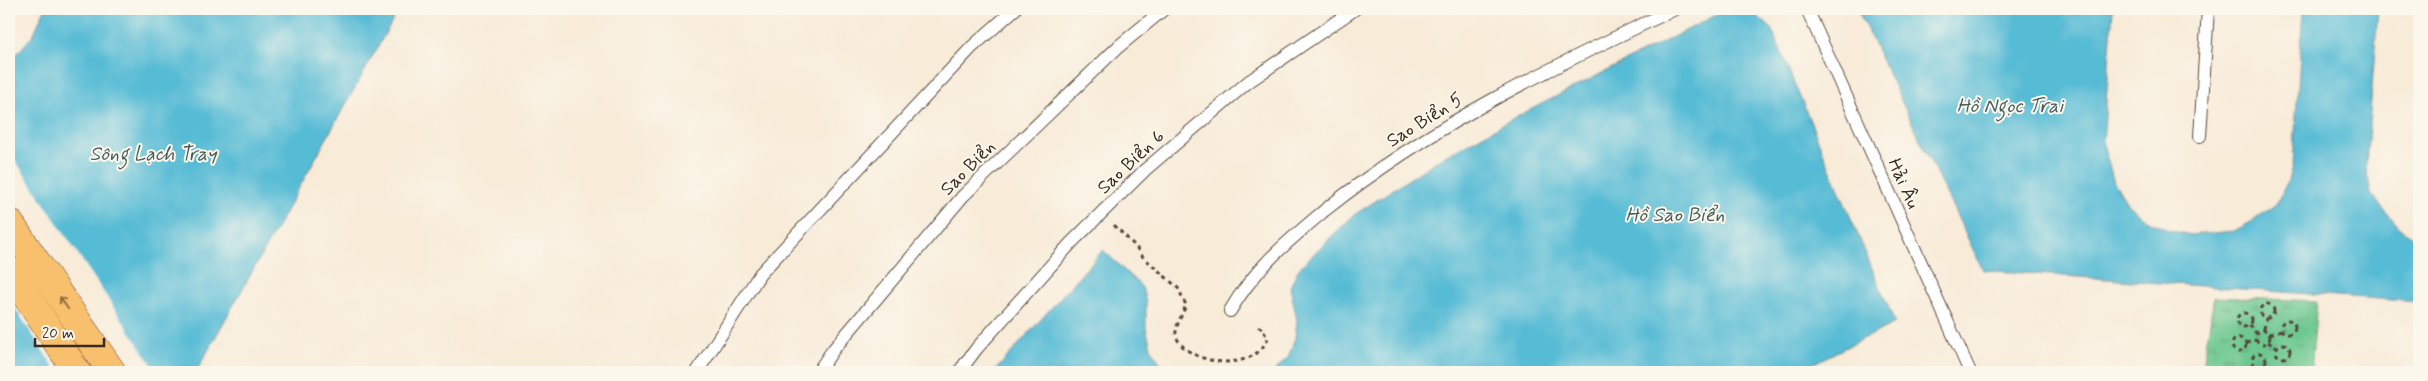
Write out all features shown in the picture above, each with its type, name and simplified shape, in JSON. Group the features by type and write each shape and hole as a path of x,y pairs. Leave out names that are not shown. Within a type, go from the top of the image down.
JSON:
{"main road":[{"path":"9,222 112,372"},
{"path":"9,270 77,372"}],"lane":[{"path":"697,372 760,274 966,54 1015,9"},
{"name":"Sao Biển","path":"818,372 833,350 963,196 1118,47 1164,9"},
{"name":"Sao Biển 6","path":"959,372 977,348 1071,244 1146,169 1248,82 1355,9"},
{"name":"Sao Biển 5","path":"1230,311 1245,285 1264,264 1346,194 1407,150 1532,77 1675,9"},
{"name":"Hải Âu","path":"1806,9 1970,372"},
{"path":"2200,136 2208,9"}],"path":[{"path":"1113,225 1136,247 1142,256 1178,288 1186,305 1176,331 1178,341 1192,354 1213,365 1234,367 1252,361 1265,348 1268,338 1261,328 1256,325"},
{"path":"2269,304 2274,309 2274,314 2271,318 2266,318 2262,316 2260,310 2264,305 2269,304"},
{"path":"2243,313 2248,314 2251,321 2249,325 2245,328 2238,325 2237,316 2243,313"},
{"path":"2264,330 2266,318"},
{"path":"2285,320 2290,320 2295,325 2295,330 2291,334 2286,334 2281,330 2280,326 2285,320"},
{"path":"2249,325 2256,333 2256,340"},
{"path":"2256,333 2264,330"},
{"path":"2264,330 2270,334"},
{"path":"2270,334 2281,330"},
{"path":"2268,342 2270,334"},
{"path":"2238,337 2246,343 2246,348 2240,352 2233,350 2231,346 2234,339 2238,337"},
{"path":"2246,343 2256,340"},
{"path":"2256,340 2261,344"},
{"path":"2261,344 2268,342 2277,348"},
{"path":"2256,372 2266,361 2261,353 2261,344"},
{"path":"2283,344 2287,346 2290,354 2284,359 2280,358 2276,352 2277,348 2283,344"},
{"path":"2258,368 2252,363 2252,359 2256,354 2261,353"}],"green space":[{"path":"2214,297 2317,301 2311,372 2202,372"}],"water":[{"name":"Sông Lạch Tray","path":"45,9 399,9 196,372 9,372 9,63 33,35"},
{"name":"Hồ Sao Biển","path":"1728,9 1752,11 1771,28 1895,323 1796,372 1274,372 1289,356 1295,338 1297,320 1290,287 1299,268 1354,215 1438,160 1510,120"},
{"name":"Hồ Ngọc Trai","path":"1857,9 2113,9 2103,144 2114,182 2128,205 2146,220 2168,230 2191,235 2234,231 2253,221 2276,204 2287,183 2293,164 2303,9 2378,9 2366,166 2371,194 2399,227 2419,242 2419,302 1983,270"},
{"path":"1103,250 1142,287 1146,302 1146,328 1152,351 1167,372 994,372"}],"pier":[{"path":"9,151 157,372 57,372 9,299"}]}
